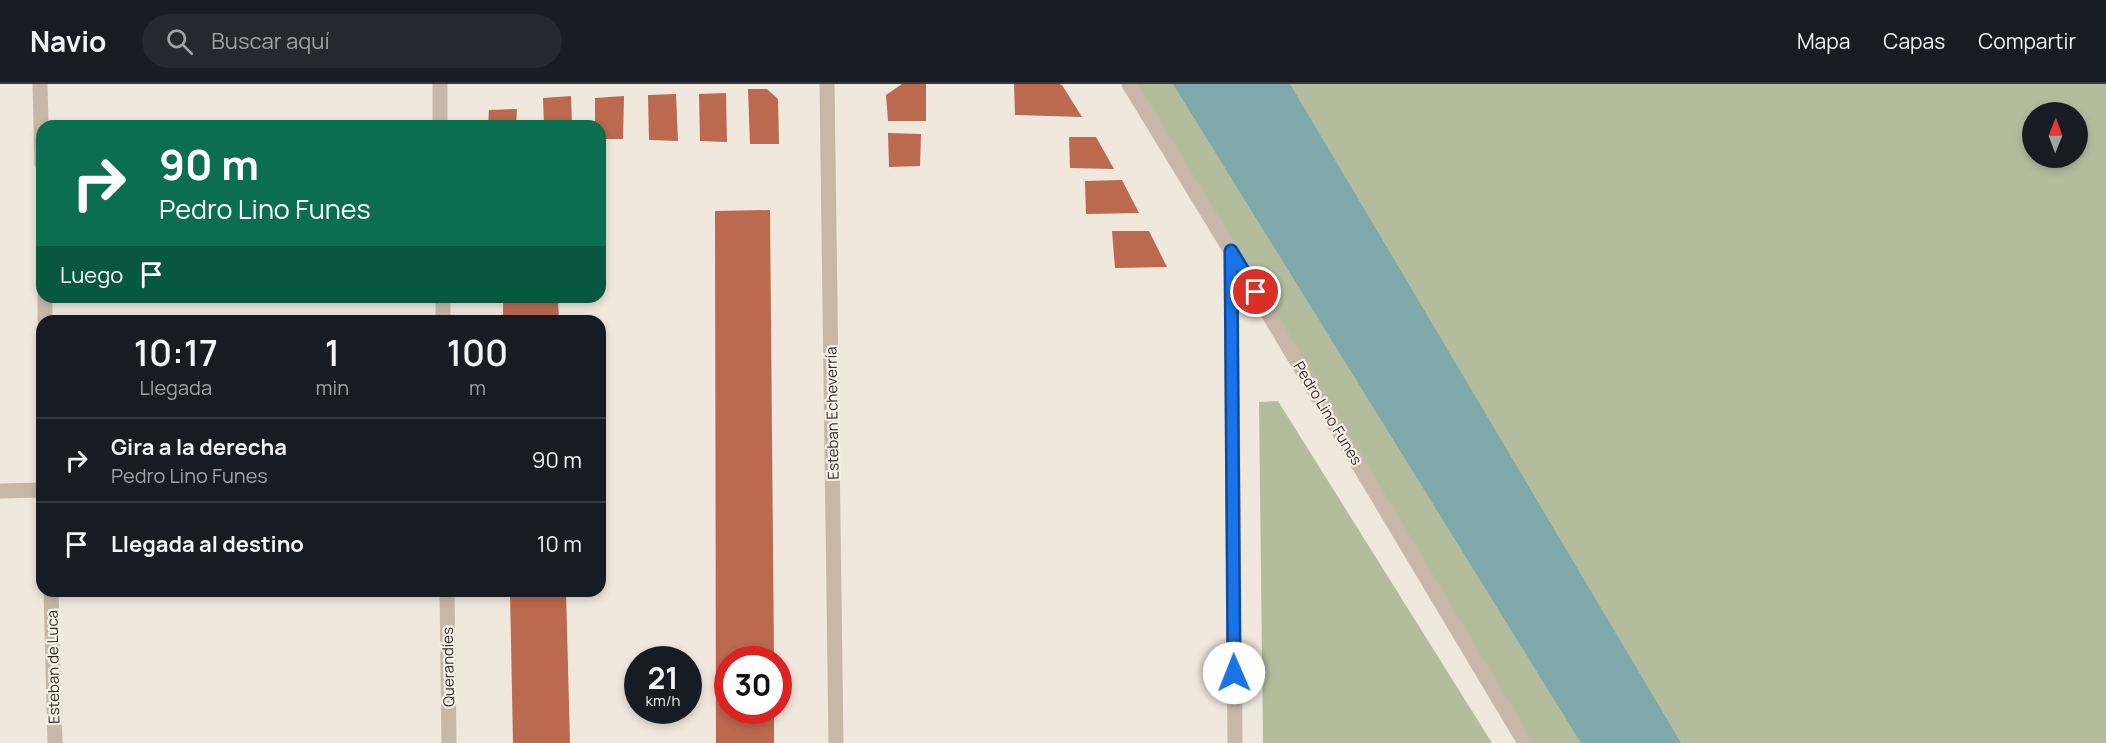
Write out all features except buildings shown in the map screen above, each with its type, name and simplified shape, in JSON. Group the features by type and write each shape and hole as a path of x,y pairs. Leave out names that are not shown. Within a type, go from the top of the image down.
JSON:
{"street":[{"path":"40,84 41,120"},
{"path":"440,84 440,120"},
{"name":"Esteban Echeverría","path":"827,84 836,743"},
{"name":"Pedro Lino Funes","path":"1129,84 1525,743"},
{"path":"1231,251 1235,743"},
{"path":"0,491 36,489"},
{"name":"Esteban de Luca","path":"51,597 55,743"},
{"name":"Querandíes","path":"447,597 449,743"}],"green space":[{"path":"1129,84 2106,84 2106,743 1525,743"},
{"path":"1278,401 1492,743 1263,743 1259,402"}],"water":[{"path":"1173,84 1290,84 1681,743 1581,743"}],"route":[{"path":"1234,673 1231,251 1256,292"}]}
